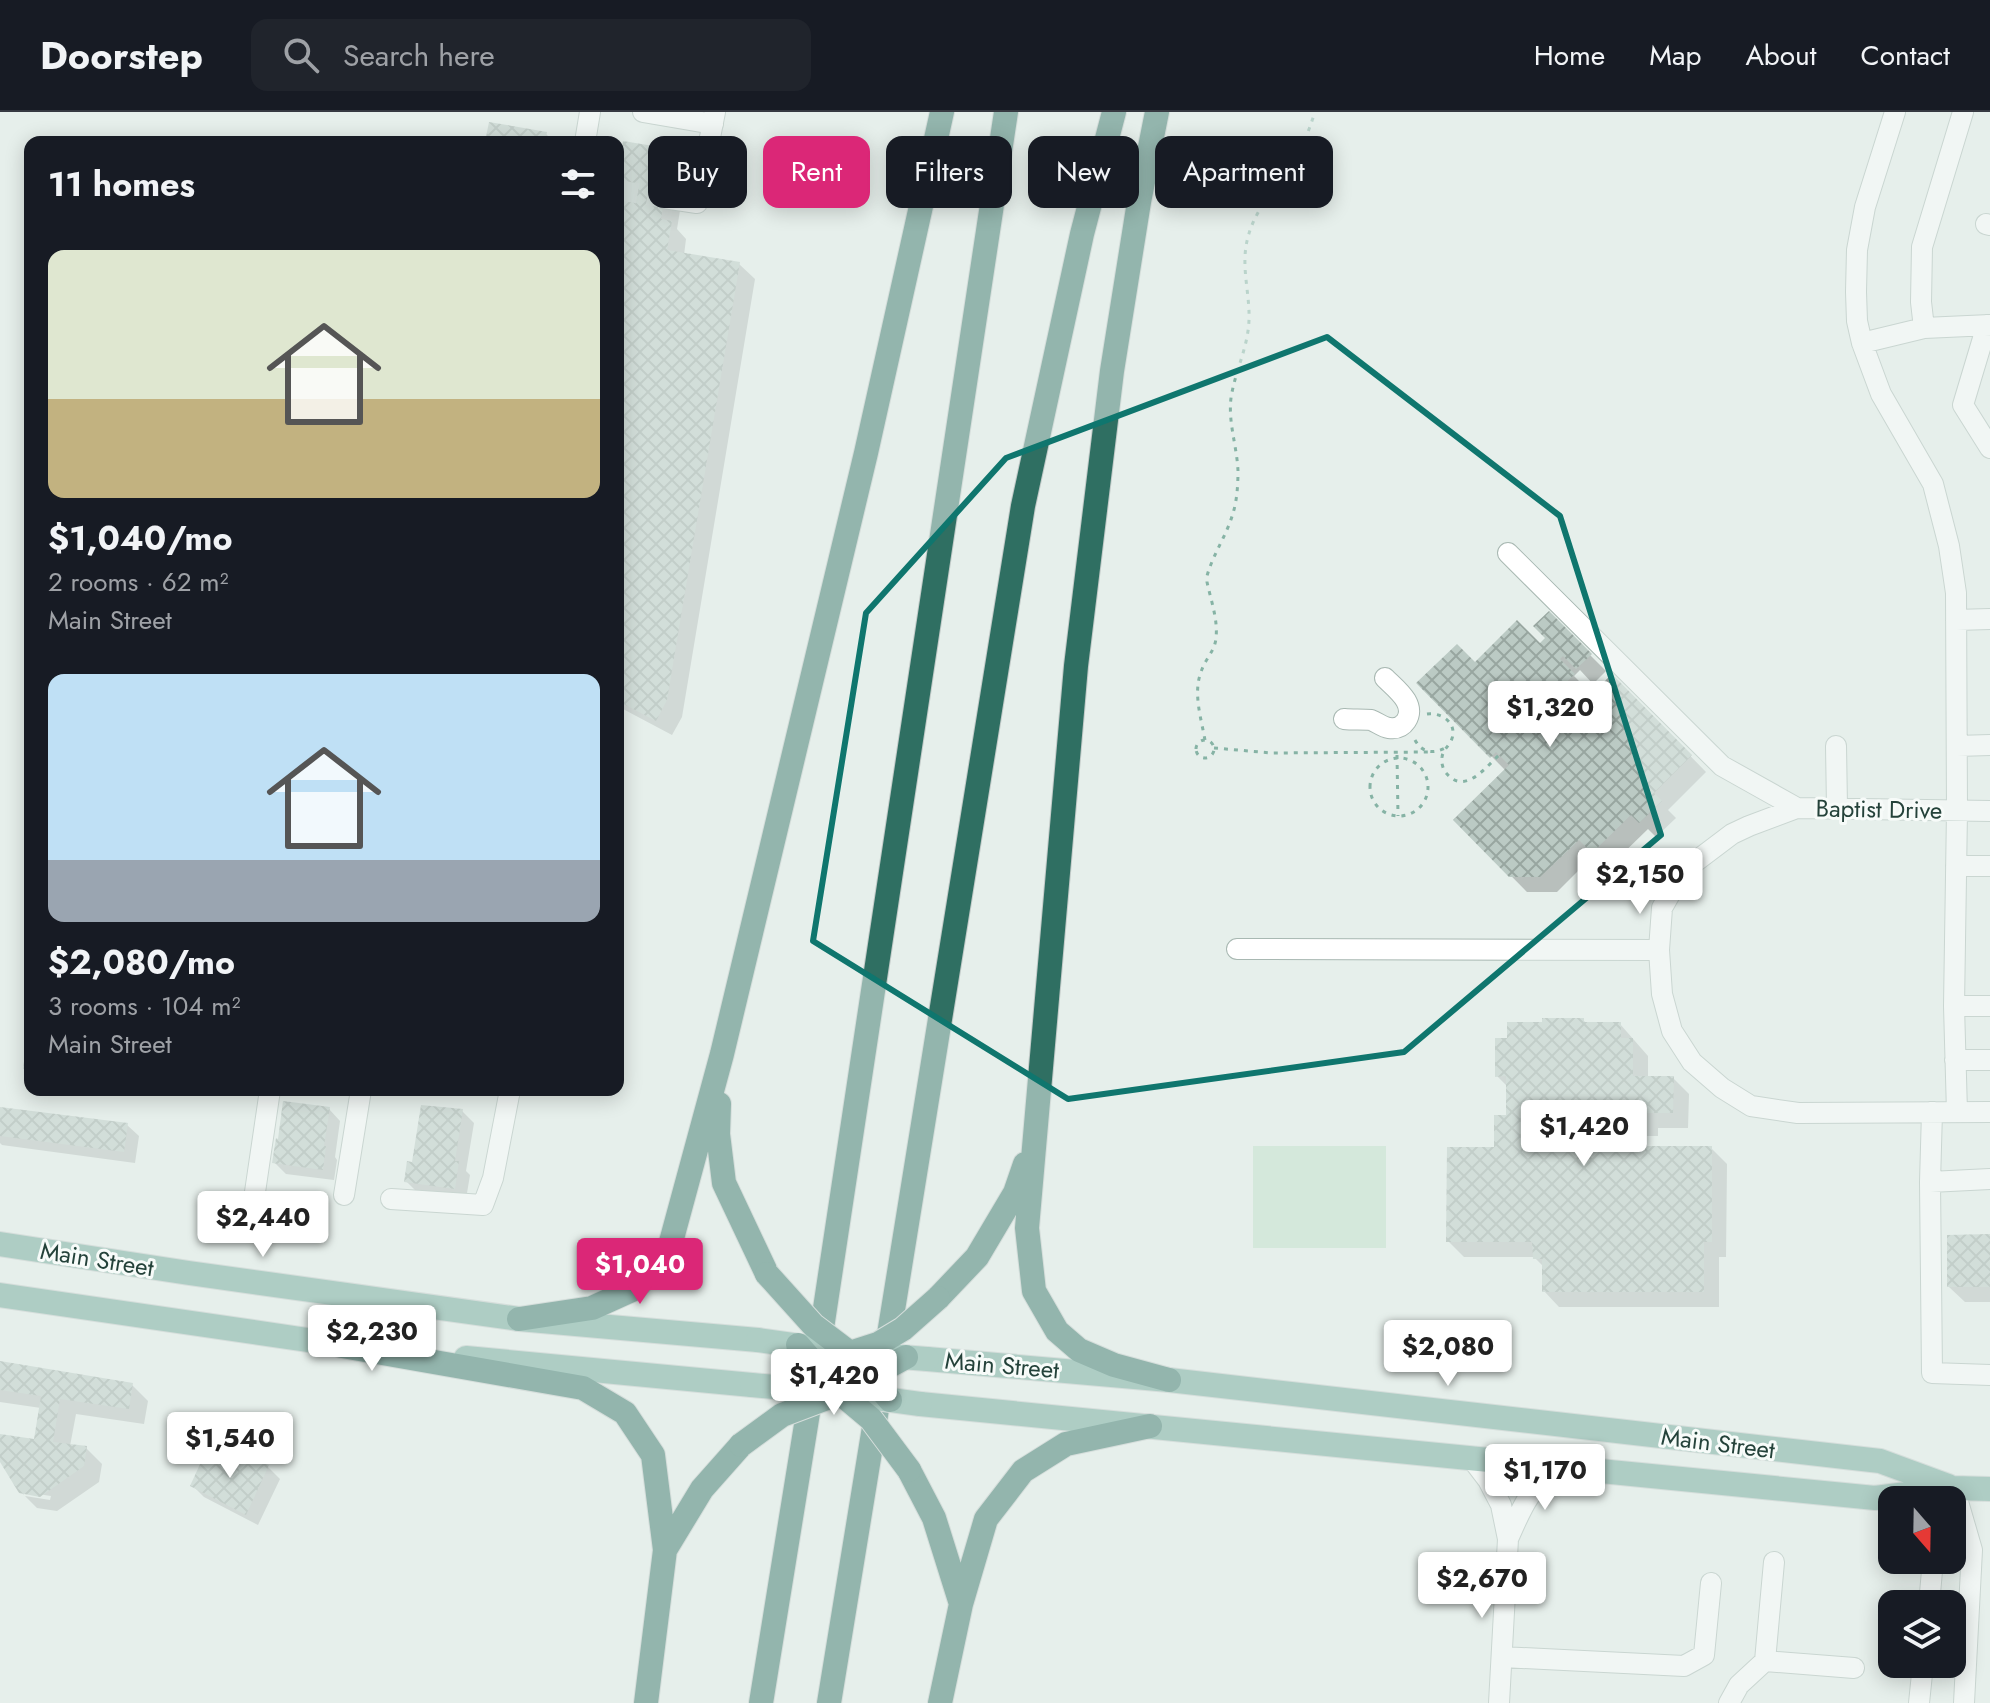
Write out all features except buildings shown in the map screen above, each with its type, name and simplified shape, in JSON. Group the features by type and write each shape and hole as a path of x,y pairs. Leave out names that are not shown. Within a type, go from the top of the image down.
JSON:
{"highway":[{"path":"519,1319 592,1308 634,1289 668,1253 722,1054 866,453 942,112"},
{"path":"761,1703 806,1434 1006,112"},
{"path":"829,1703 1023,506 1082,234 1114,112"},
{"path":"1157,112 1112,371 1080,635 1027,1228 1034,1291 1057,1331 1079,1350 1114,1365 1169,1380"},
{"path":"722,1054 718,1134 724,1183 767,1274 813,1325 850,1353 890,1400"},
{"path":"783,1389 822,1371 850,1353 878,1344 903,1329 938,1298 977,1257 1015,1193 1036,1136"},
{"path":"798,1345 840,1393 871,1419 909,1470 934,1518 961,1604"},
{"path":"342,1346 583,1388 625,1413 653,1455 665,1550 646,1703"},
{"path":"665,1550 702,1489 741,1445 782,1415 840,1393 868,1376 916,1358"},
{"path":"940,1703 961,1604 986,1519 1023,1471 1066,1444 1150,1426"}],"main road":[{"name":"Main Street","path":"0,1244 519,1319 758,1340 850,1353 1169,1380 1880,1461 1935,1486"},
{"name":"Main Street","path":"0,1295 342,1346 1878,1498"},
{"name":"Main Street","path":"1966,1492 1990,1489"}],"street":[{"path":"586,136 590,112"},
{"path":"643,112 714,118"},
{"path":"1895,112 1865,207 1857,250 1857,321 1881,394 1933,484 1949,546 1956,593 1954,1006 1957,1112"},
{"path":"1924,328 1922,247 1963,112"},
{"path":"1862,343 1924,328 1988,325 1963,405 1990,448"},
{"path":"1508,553 1722,766 1797,808"},
{"path":"1956,620 1990,619"},
{"path":"1344,719 1373,720 1392,728 1402,725 1409,717 1410,709 1406,700 1385,678"},
{"path":"1957,746 1990,745"},
{"path":"1836,746 1837,807"},
{"name":"Baptist Drive","path":"1990,811 1797,808 1732,834 1683,871 1662,908 1659,950 1662,994 1672,1031 1692,1062 1722,1088 1751,1106 1798,1113 1990,1112"},
{"path":"1956,866 1990,866"},
{"path":"1237,949 1659,950"},
{"path":"1954,1006 1990,1006"},
{"path":"1955,1060 1990,1060"},
{"path":"255,1192 269,1096"},
{"path":"259,1166 269,1156 279,1096"},
{"path":"344,1195 360,1096"},
{"path":"391,1199 483,1205 493,1178 509,1096"},
{"path":"1932,1112 1932,1373 1990,1375"},
{"path":"1930,1182 1990,1179"},
{"path":"1472,1459 1501,1505 1508,1539 1499,1703"},
{"path":"1508,1539 1531,1492 1561,1467"},
{"path":"1964,1703 1972,1550 1966,1533"},
{"path":"1729,1703 1739,1685 1765,1661 1774,1562"},
{"path":"1502,1657 1684,1666 1704,1655 1711,1583"},
{"path":"1765,1661 1854,1668"},
{"path":"1919,1703 1922,1678"}],"path":[{"path":"1205,740 1197,694 1198,680 1216,643 1216,624 1207,576 1233,513 1236,491 1238,470 1231,433 1230,402 1248,338 1245,245 1259,208 1295,160 1315,112"},
{"path":"1214,748 1272,753 1397,755 1437,752 1450,743 1453,736 1445,717 1432,713 1420,719"},
{"path":"1414,732 1418,745 1429,752"},
{"path":"1205,740 1210,741 1214,748 1211,756 1206,758 1196,749 1197,744 1205,740"},
{"path":"1445,748 1443,768 1458,781 1476,777 1499,755"},
{"path":"1397,755 1398,816"},
{"path":"1397,755 1422,769 1428,786 1422,804 1416,810 1398,816 1381,810 1371,796 1370,788 1370,779 1380,764 1397,755"}],"highlighted area":[{"path":"1327,337 1560,516 1661,835 1404,1052 1068,1099 813,941 866,613 1006,458"}],"green space":[{"path":"1253,1146 1386,1146 1386,1248 1253,1248"}],"tunnel":[{"path":"624,191 648,195"}]}
